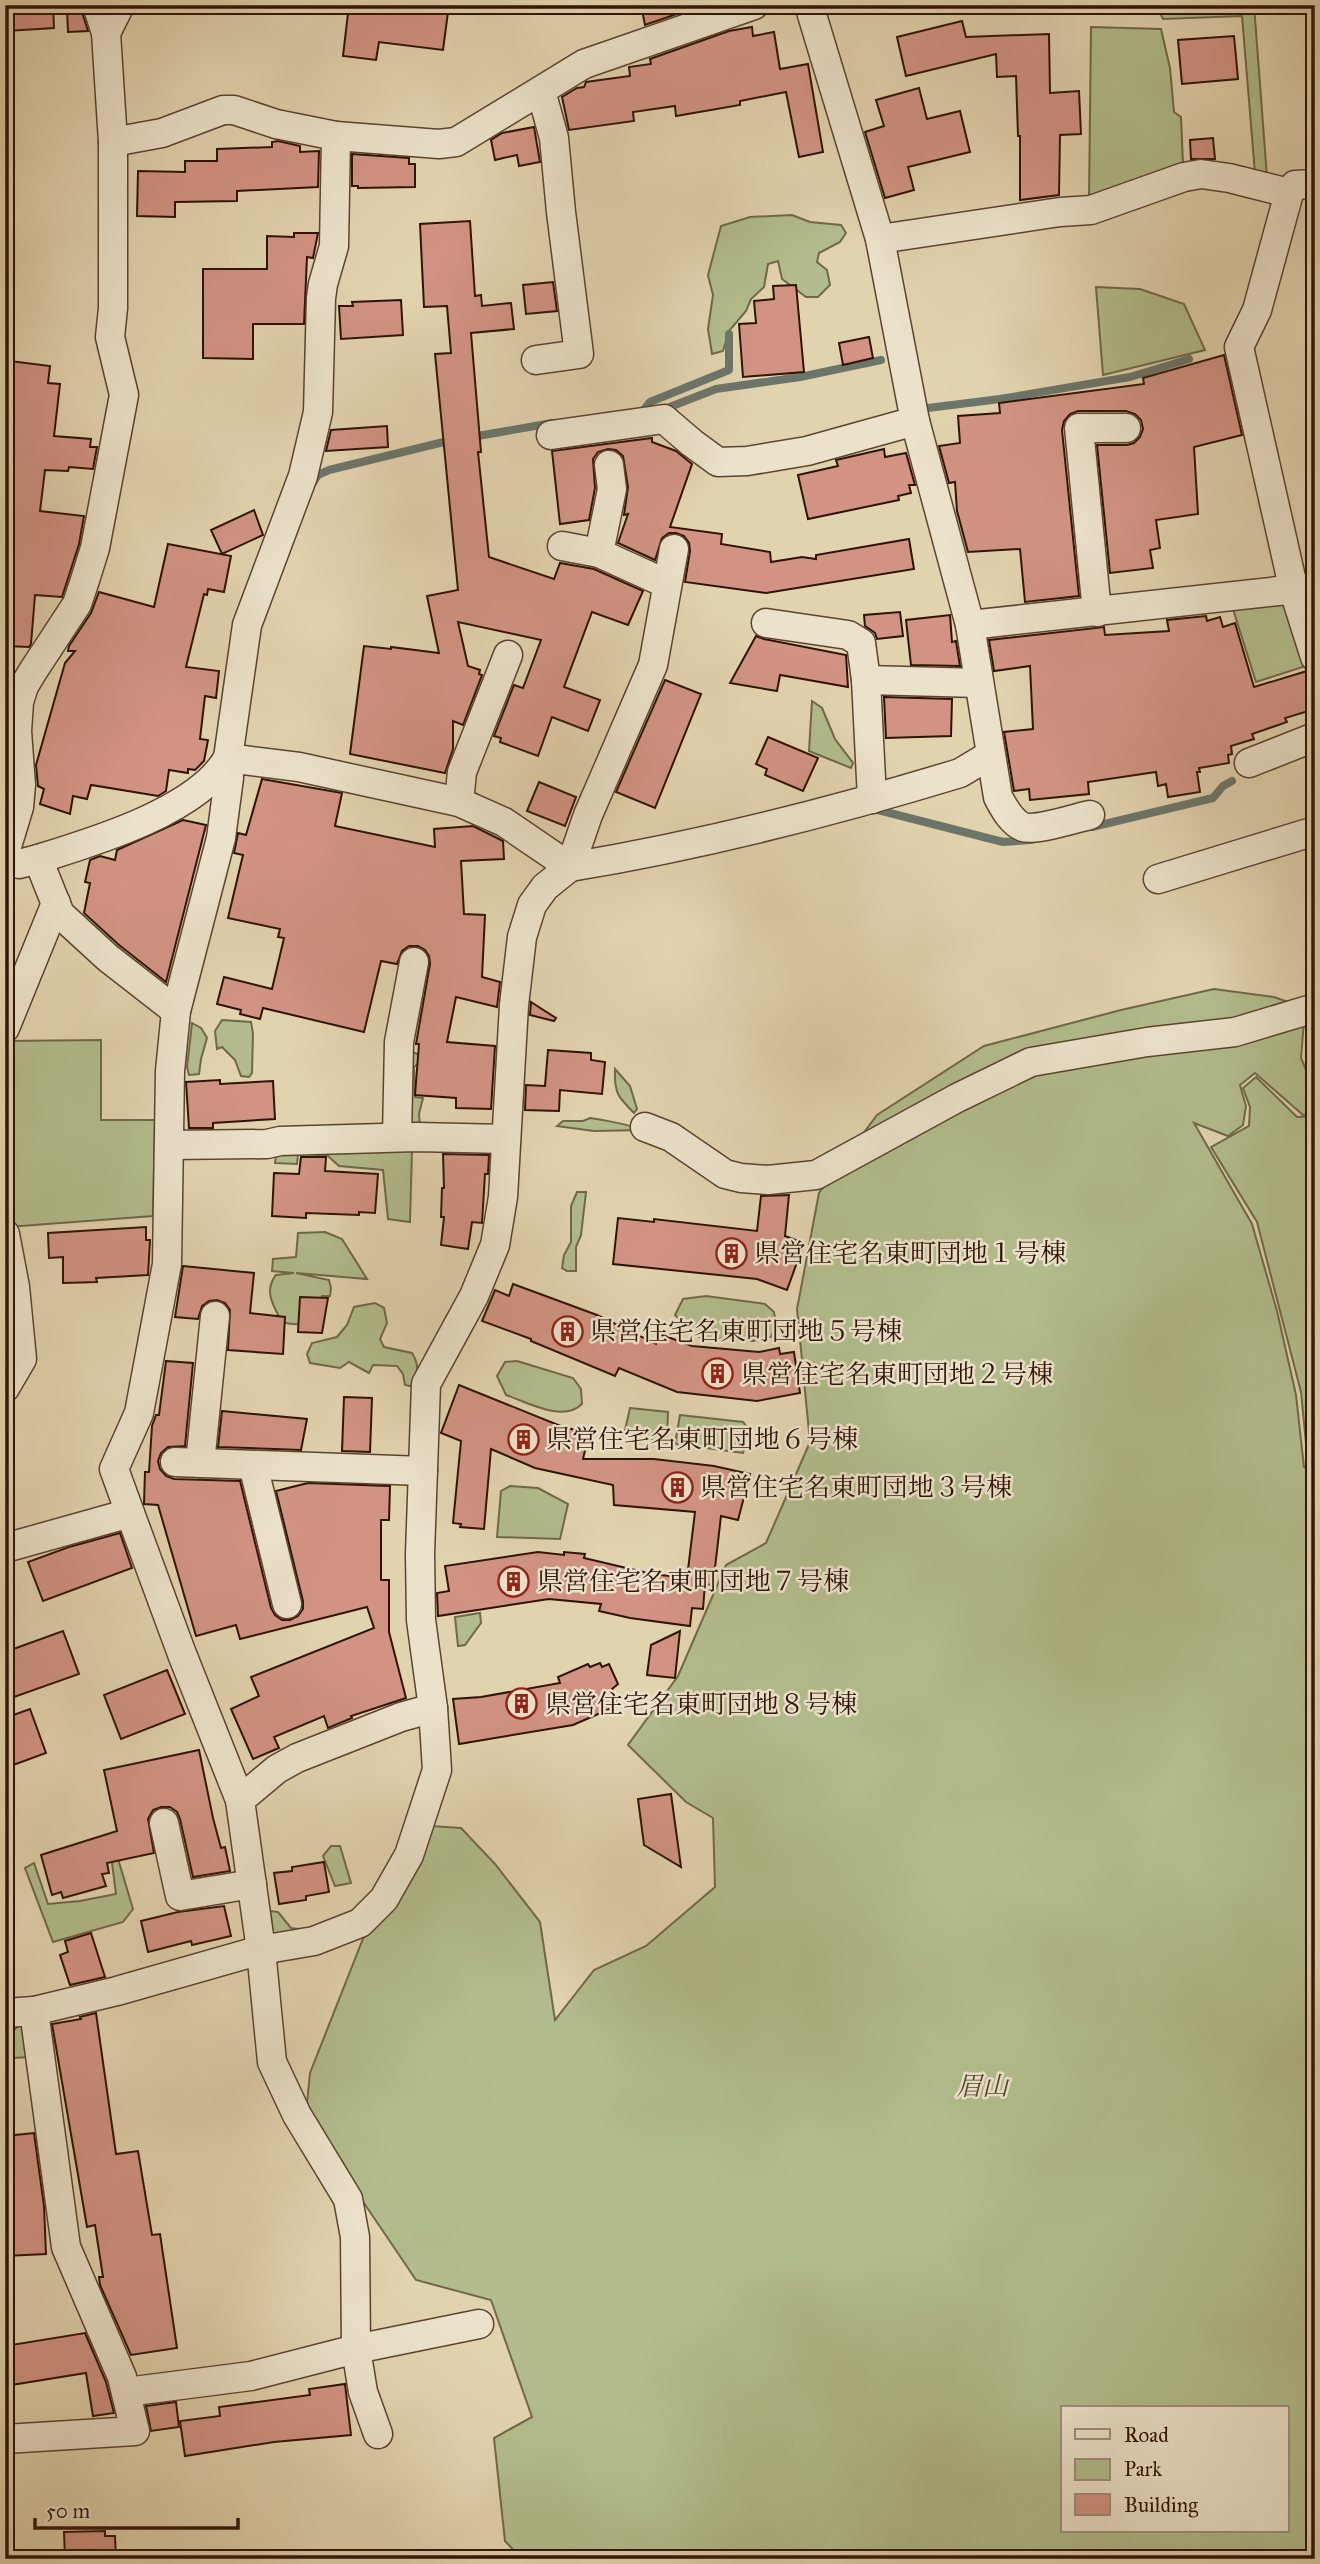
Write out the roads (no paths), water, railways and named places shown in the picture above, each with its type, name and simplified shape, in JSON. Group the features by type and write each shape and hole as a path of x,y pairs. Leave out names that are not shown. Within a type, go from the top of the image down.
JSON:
{"street":[{"path":"5,853 19,807 12,719 24,686 77,604 95,548 124,395 110,337 113,308 113,142 106,33 97,5"},
{"path":"106,33 120,5"},
{"path":"113,142 162,133 223,110 234,110 276,124 336,136 439,144 456,142 583,64 754,5"},
{"path":"809,5 880,239 915,421 970,625 998,797 1007,814 1023,827 1090,815"},
{"path":"536,360 579,354 554,138 541,91"},
{"path":"336,136 334,246 321,298 318,412 303,476 247,625 228,758 229,778 221,838 176,1011 170,1071 167,1264 139,1413 114,1469 182,1654 240,1800 261,1950 272,2062 297,2115 348,2199 355,2237 356,2349 363,2392 378,2434"},
{"path":"880,239 1060,212 1091,210 1184,177 1201,174 1302,188 1257,310 1239,348 1304,589 1315,657"},
{"path":"551,435 664,419 718,462 747,461 807,451 915,421"},
{"path":"1097,612 1069,428 1126,428"},
{"path":"599,553 612,489 609,465"},
{"path":"562,546 599,553 667,584"},
{"path":"570,867 588,815 653,665 674,549"},
{"path":"970,625 1304,589"},
{"path":"766,623 848,635 861,643 866,680 872,799"},
{"path":"459,802 462,772 508,655"},
{"path":"866,680 978,683"},
{"path":"1249,763 1315,737"},
{"path":"5,2013 34,2011 117,1991 261,1950 314,1941 360,1923 384,1899 410,1854 437,1770 433,1708 421,1620 420,1554 426,1384 474,1296 495,1245 503,1198 514,1005 522,937 532,905 545,887 570,867 742,834 960,773 990,755"},
{"path":"228,758 299,767 459,802 504,822 570,867"},
{"path":"5,867 125,830 180,802 219,774 228,758"},
{"path":"1158,879 1203,878 1257,861 1315,831"},
{"path":"38,859 60,914 108,958 176,1011"},
{"path":"5,1028 56,903"},
{"path":"397,1137 399,1042 414,962"},
{"path":"645,1127 671,1137 724,1174 768,1180 816,1175 957,1098 1031,1062 1147,1041 1236,1032 1315,1008"},
{"path":"169,1145 267,1144 281,1141 397,1137 506,1139"},
{"path":"5,1234 15,1287 22,1359 5,1388"},
{"path":"215,1315 198,1351 188,1463 423,1471"},
{"path":"253,1465 287,1604"},
{"path":"5,1548 130,1513"},
{"path":"240,1800 277,1769 297,1758 401,1717 433,1708"},
{"path":"164,1823 180,1896 252,1884"},
{"path":"5,2439 135,2431 122,2377 66,2247 34,2011"},
{"path":"125,2392 251,2376 356,2349 479,2324"}],"waterway":[{"path":"642,412 650,402 729,370 729,334"},
{"path":"928,408 1130,377 1189,359"},
{"path":"662,410 716,389 800,377 881,360"},
{"path":"472,437 552,423"},
{"path":"313,483 318,475 329,470 452,440"},
{"path":"1092,827 1213,798 1223,786 1232,781"},
{"path":"874,809 1003,842 1031,840"}],"place":[{"name":"県営住宅名東町団地１号棟","path":"731,1253"},
{"name":"県営住宅名東町団地５号棟","path":"567,1331"},
{"name":"県営住宅名東町団地２号棟","path":"718,1374"},
{"name":"県営住宅名東町団地６号棟","path":"523,1439"},
{"name":"県営住宅名東町団地３号棟","path":"677,1487"},
{"name":"県営住宅名東町団地７号棟","path":"514,1581"},
{"name":"県営住宅名東町団地８号棟","path":"522,1704"}],"park label":[{"name":"眉山","path":"982,2086"}]}
